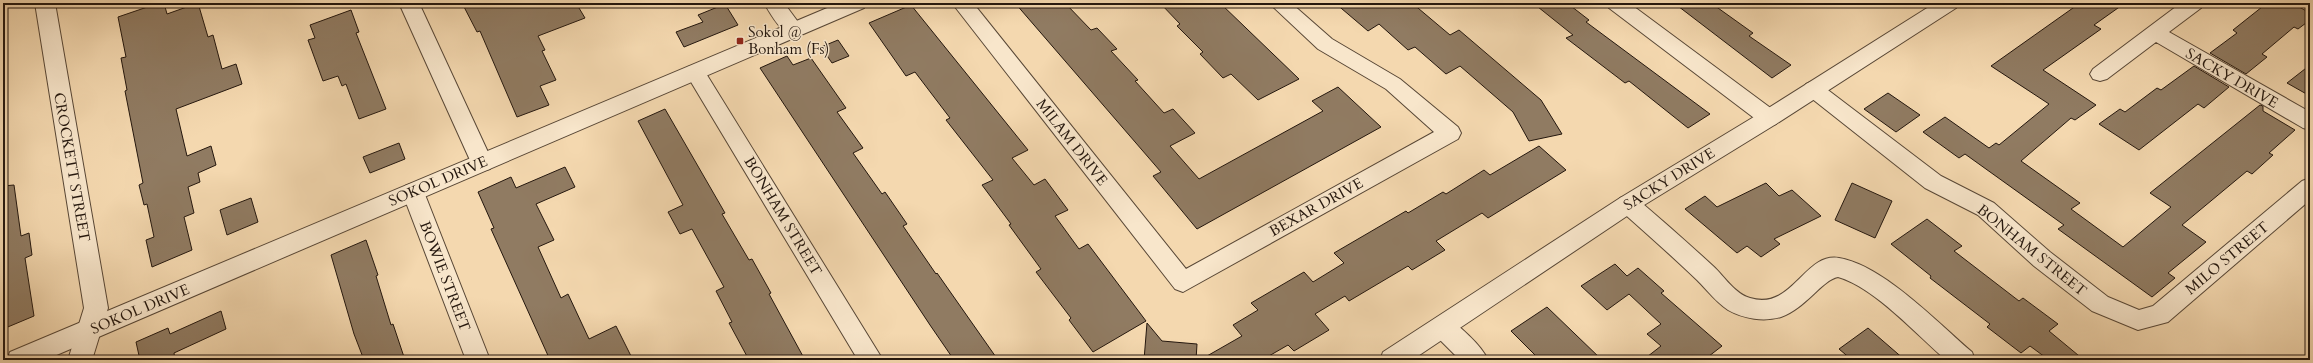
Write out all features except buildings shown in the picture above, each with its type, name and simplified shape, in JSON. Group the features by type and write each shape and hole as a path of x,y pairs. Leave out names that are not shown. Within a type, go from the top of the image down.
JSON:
{"street":[{"name":"CROCKETT STREET","path":"45,3 96,308 80,360"},
{"path":"410,3 482,163"},
{"path":"774,3 794,30"},
{"name":"SOKOL DRIVE","path":"19,360 857,3"},
{"name":"MILAM DRIVE","path":"962,3 1183,282"},
{"name":"BEXAR DRIVE","path":"1183,282 1450,133 1393,84 1325,44 1279,3"},
{"path":"1616,3 1769,118"},
{"name":"SACKY DRIVE","path":"1392,360 1628,204 1769,118 1813,88 1947,3"},
{"path":"2100,74 2194,3"},
{"name":"SACKY DRIVE","path":"2155,33 2310,122"},
{"name":"BONHAM STREET","path":"695,72 871,360"},
{"name":"BONHAM STREET","path":"1813,88 1933,182 1986,209 2042,259 2100,304 2138,320"},
{"name":"MILO STREET","path":"2138,320 2160,315 2310,187"},
{"name":"BOWIE STREET","path":"413,192 478,360"},
{"path":"1628,204 1707,276 1724,295 1748,308 1767,311 1794,300 1822,272 1836,267 1856,272 1878,286 1963,360"},
{"path":"1443,327 1476,360"}],"place":[{"name":"Sokol @ Bonham (Fs)","path":"740,41"}]}
